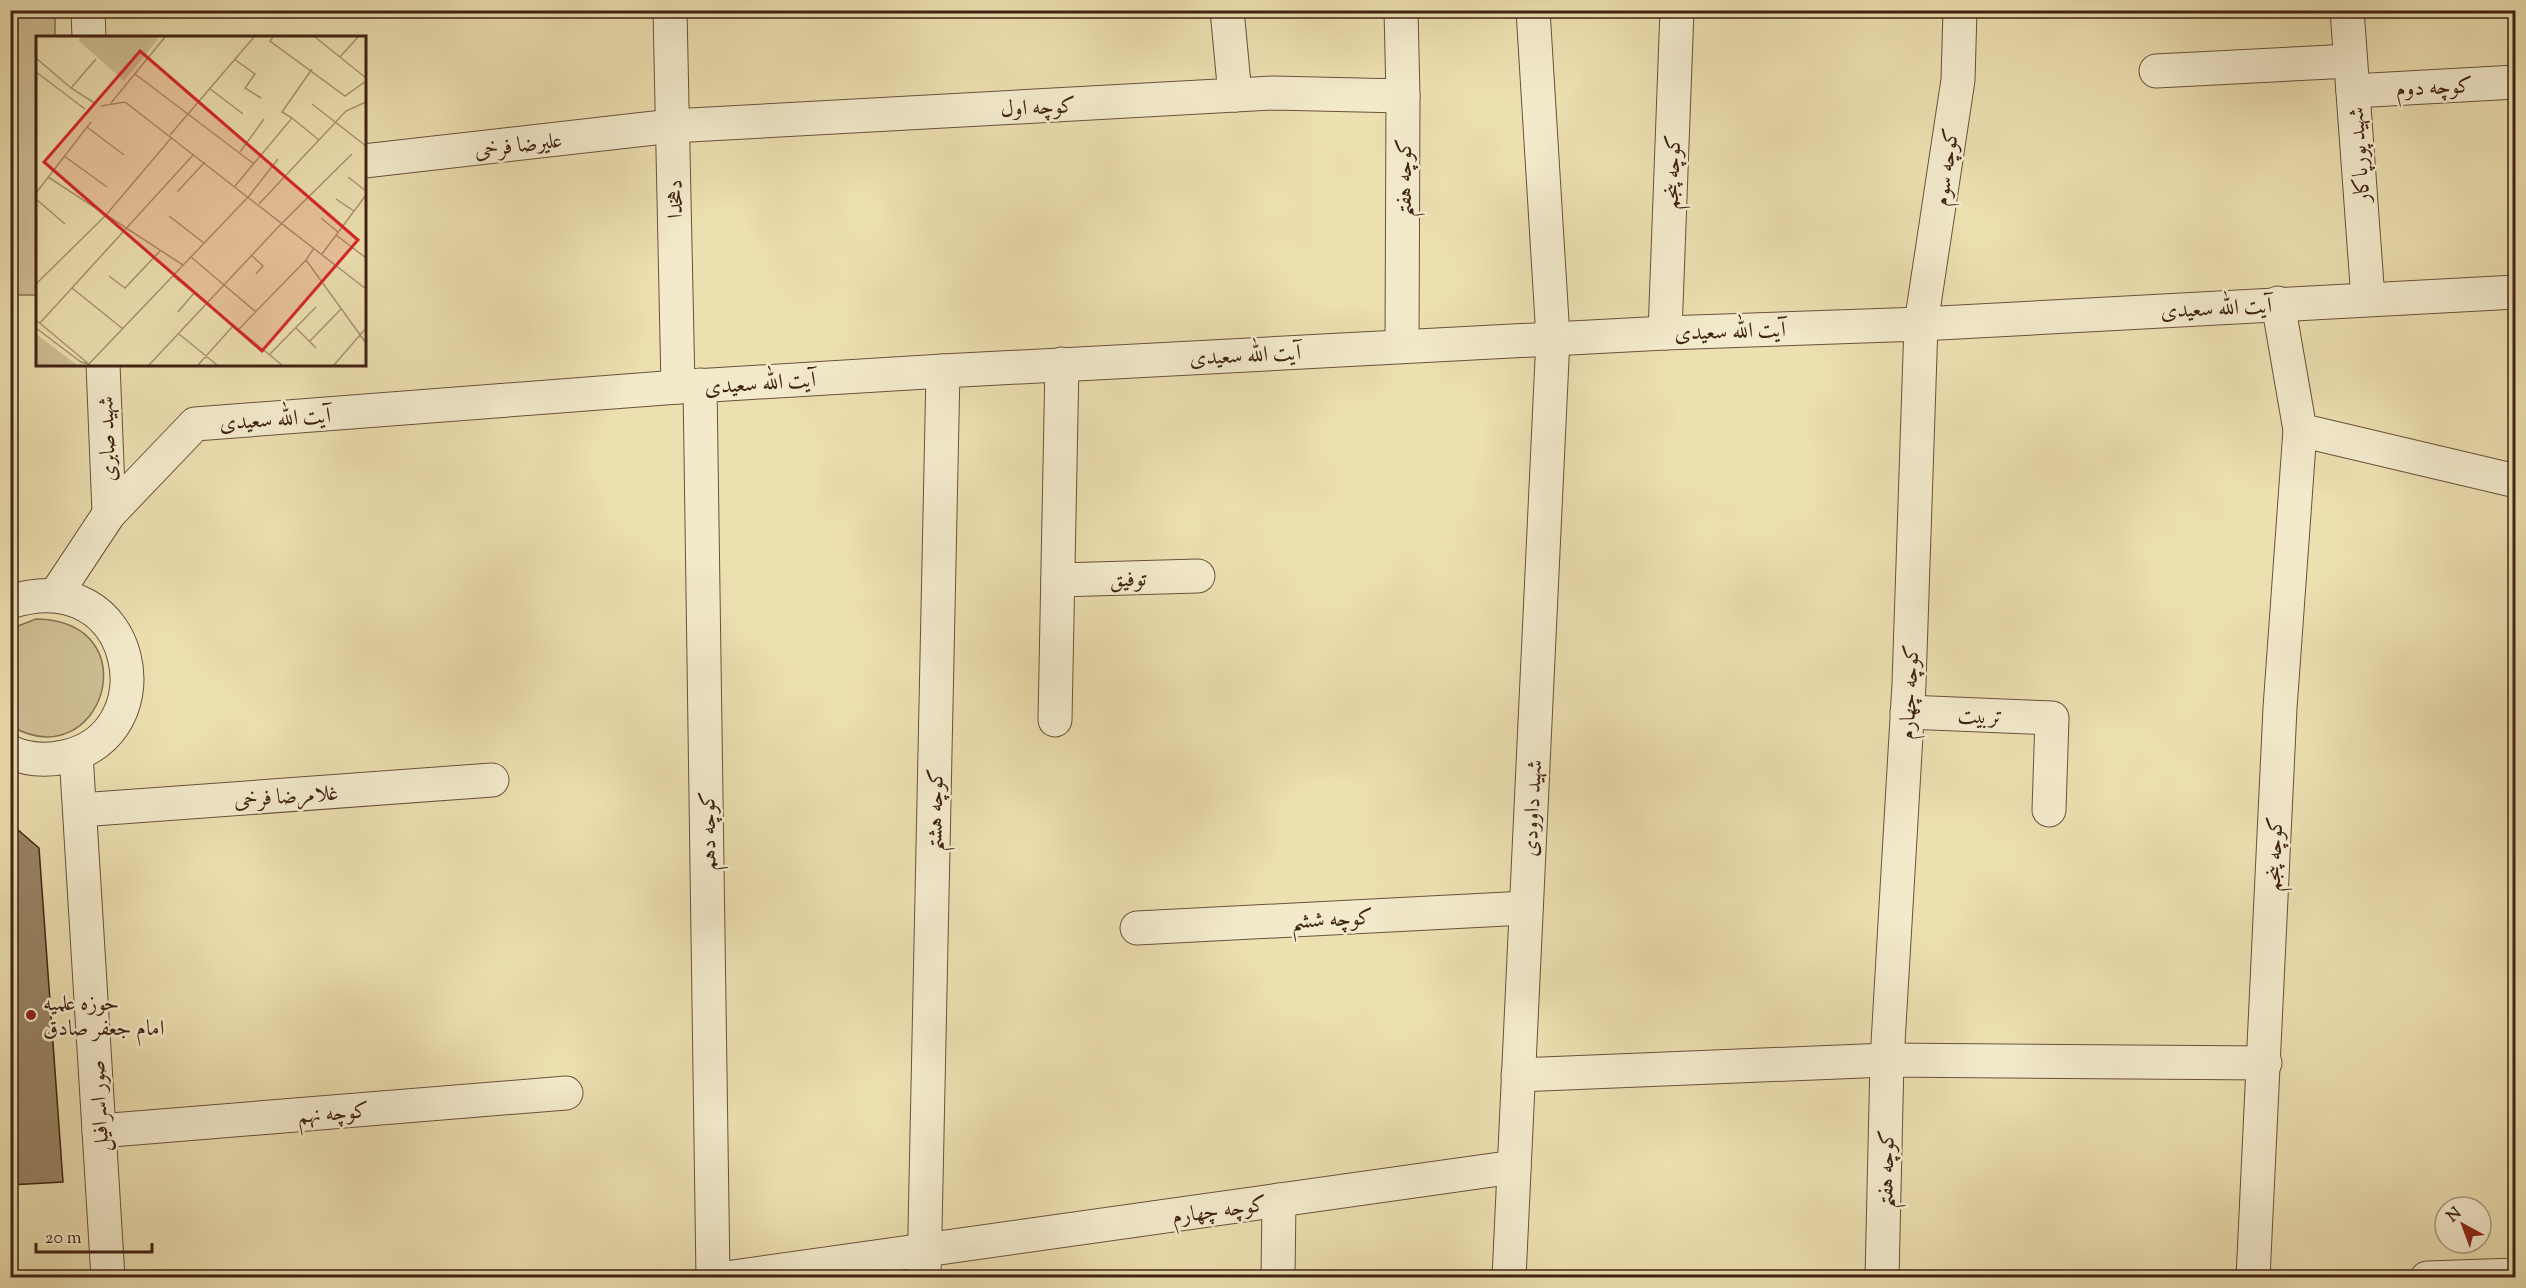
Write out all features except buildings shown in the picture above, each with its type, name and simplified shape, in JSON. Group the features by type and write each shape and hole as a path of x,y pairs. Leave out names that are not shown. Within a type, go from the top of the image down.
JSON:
{"street":[{"path":"88,10 89,36"},
{"name":"دهخدا","path":"670,10 672,126 689,386"},
{"path":"1227,10 1235,95"},
{"name":"کوچه هفتم","path":"1401,10 1402,346"},
{"name":"شهید داوودی","path":"1509,1278 1553,338 1533,10"},
{"name":"کوچه پنجم","path":"1665,333 1677,10"},
{"name":"کوچه سوم","path":"1922,324 1958,80 1960,10"},
{"name":"شهید پورپاکار","path":"2346,10 2368,299"},
{"name":"کوچه دوم","path":"2156,71 2516,82"},
{"name":"کوچه اول","path":"672,126 1274,93 1403,96"},
{"name":"علیرضا فرخی","path":"366,161 672,126"},
{"name":"آیت الله سعیدی","path":"56,594 109,514 195,424 689,386 943,370 1553,338 1922,324 2278,303 2516,292"},
{"name":"کوچه پنجم","path":"2253,1278 2265,1063 2280,708 2300,430 2278,303"},
{"name":"کوچه چهارم","path":"1887,1060 1907,712 1922,324"},
{"path":"1055,720 1062,364"},
{"name":"شهید صابری","path":"103,366 109,514"},
{"name":"کوچه هشتم","path":"924,1264 943,370"},
{"name":"کوچه دهم","path":"689,386 713,1278"},
{"path":"2300,430 2516,481"},
{"name":"توفیق","path":"1058,580 1198,576"},
{"path":"10,752 22,757 49,760 76,754 100,740 117,719 127,694 128,666 120,640 104,618 82,602 56,594 33,594 11,601"},
{"name":"تربیت","path":"1907,712 2052,718 2049,810"},
{"name":"صور اسرافیل","path":"76,754 108,1278"},
{"name":"غلامرضا فرخی","path":"80,810 492,780"},
{"name":"کوچه ششم","path":"1137,928 1526,908"},
{"path":"1518,1075 1887,1060 2265,1063"},
{"name":"کوچه هفتم","path":"1882,1278 1887,1060"},
{"name":"کوچه نهم","path":"99,1131 566,1093"},
{"name":"کوچه چهارم","path":"726,1278 924,1264 1279,1200 1514,1167"},
{"path":"1278,1278 1279,1200"},
{"path":"2427,1278 2516,1275"}],"shaded area":[{"path":"11,10 55,11 55,36 36,36 36,295 11,295"},
{"path":"36,619 72,626 94,644 103,668 101,693 89,716 70,732 43,737 11,726 11,631"}],"place":[{"name":"حوزه علمیه امام جعفر صادق","path":"31,1015"}]}
